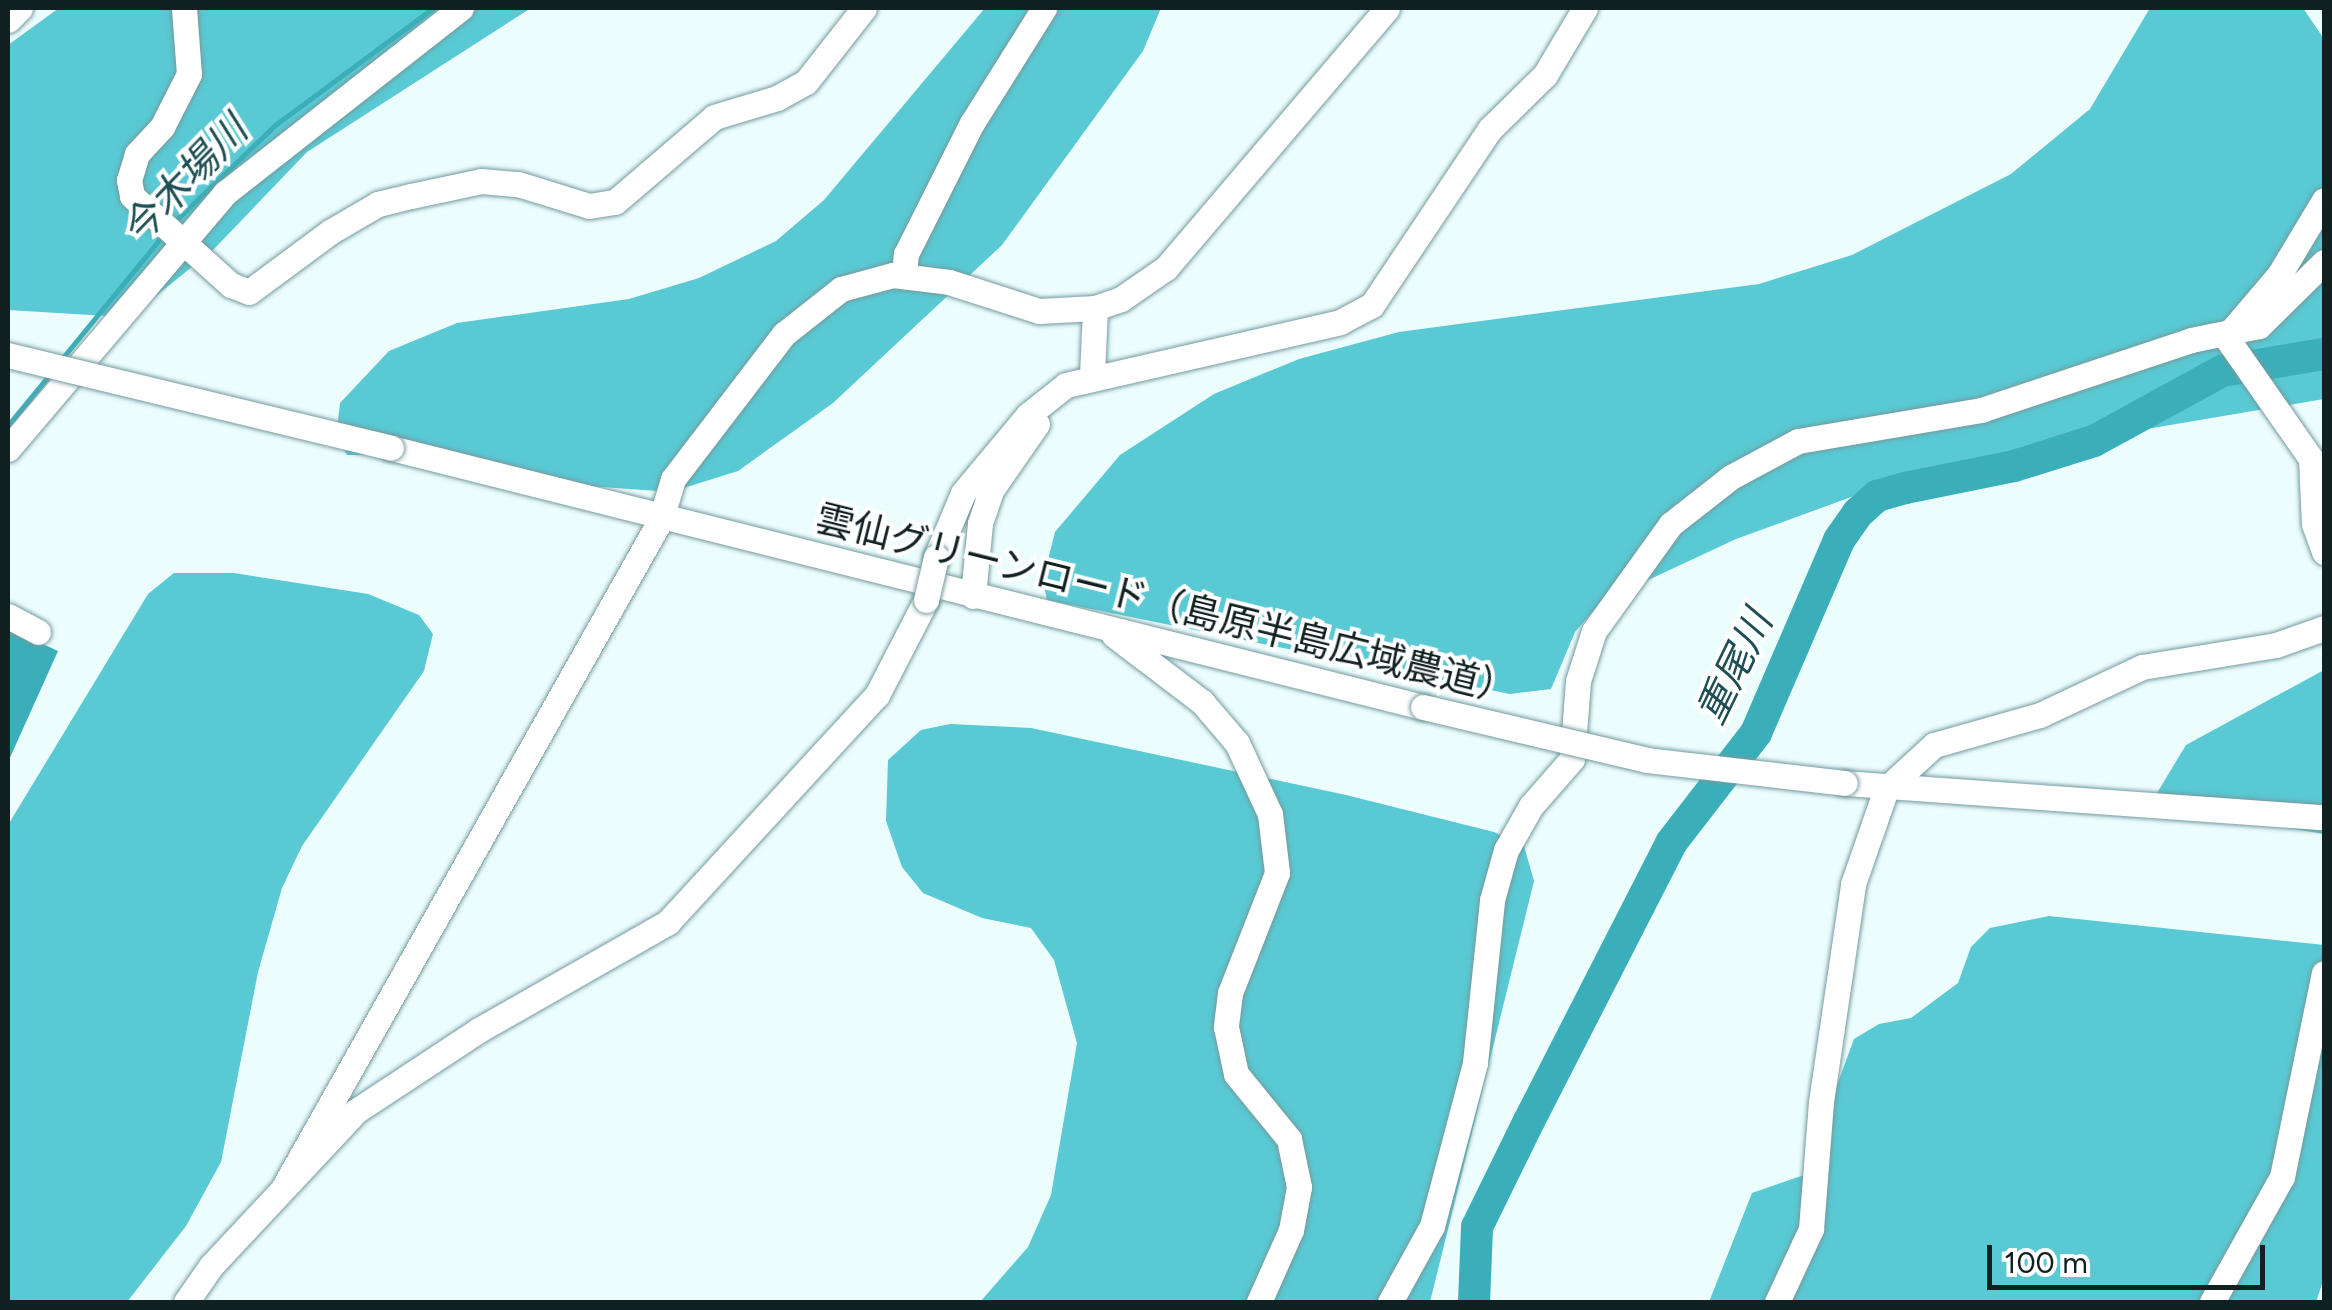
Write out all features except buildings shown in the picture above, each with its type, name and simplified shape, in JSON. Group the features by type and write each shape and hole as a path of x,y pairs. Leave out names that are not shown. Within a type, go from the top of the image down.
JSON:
{"street":[{"path":"8,20 20,8"},
{"path":"184,8 189,74 162,127 137,154 128,180 140,210 249,292 330,232 378,204 481,181 518,184 589,206 615,202 714,117 777,98 806,82 864,8"},
{"path":"8,449 173,237 224,192 461,8"},
{"path":"904,276 906,254 972,123 1044,8"},
{"path":"285,1186 661,518 680,468 784,334 841,290 904,276 949,282 1039,311 1094,308 1121,299 1166,268 1388,8"},
{"path":"186,1302 285,1186 356,1111 479,1030 668,922 877,695 926,600 946,522 963,492 1045,400 1092,375 1131,373 1321,326 1372,305 1490,129 1545,75 1584,8"},
{"path":"2240,357 2280,275 2324,200"},
{"path":"2240,357 2324,262"},
{"path":"1092,375 1094,308"},
{"path":"1390,1302 1432,1226 1475,1063 1492,900 1506,850 1531,806 1572,759 1578,682 1594,631 1670,524 1731,477 1798,441 1981,410 2191,340 2240,357 2310,459 2314,524 2324,552"},
{"name":"雲仙グリーンロード（島原半島広域農道）","path":"8,355 1647,760 1886,789 2324,817"},
{"path":"973,596 980,523 992,490 1035,430 1045,400"},
{"path":"8,616 38,632"},
{"path":"1103,626 1202,702 1237,743 1270,814 1277,873 1230,993 1226,1027 1236,1074 1290,1140 1299,1187 1291,1230 1260,1302"},
{"path":"1776,1302 1811,1230 1821,1102 1853,884 1886,789 1934,745 2040,716 2142,666 2276,645 2324,628"},
{"path":"2212,1302 2282,1177 2324,973"}],"shaded area":[{"path":"59,8 531,8 307,152 214,249 156,296 107,316 8,310 8,45"},
{"path":"985,8 1161,8 1143,51 1002,245 833,403 738,471 671,492 489,479 382,455 347,455 336,436 340,403 389,351 457,323 629,299 699,278 776,241 824,200"},
{"path":"2150,8 2303,8 2324,39 2324,399 2011,452 1884,485 1736,539 1601,602 1575,632 1551,689 1510,694 1047,600 1043,580 1055,532 1120,455 1214,394 1299,359 1399,332 1759,284 1852,255 2011,174 2090,109"},
{"path":"174,573 234,573 368,594 419,615 433,634 424,671 302,846 282,888 258,972 221,1162 186,1226 127,1302 8,1302 8,825 148,594"},
{"path":"8,628 58,651 8,762"},
{"path":"2324,670 2324,834 2178,810 2157,793 2186,745"},
{"path":"950,724 1031,728 1346,795 1494,832 1524,846 1534,881 1430,1302 980,1302 1028,1247 1051,1195 1077,1043 1054,960 1031,928 982,918 923,893 902,867 886,821 888,760 921,730"},
{"path":"2049,916 2324,945 2324,1278 2316,1302 1709,1302 1752,1193 1804,1175 1854,1039 1879,1024 1911,1018 1958,983 1971,947 1990,928"}],"waterway":[{"name":"今木場川","path":"174,222 275,125 433,8"},
{"name":"今木場川","path":"60,361 164,234"},
{"name":"重尾川","path":"1474,1302 1477,1227 1671,843 1756,733 1839,540 1858,513 1877,496 2014,466 2094,441 2222,371 2324,354"},
{"name":"今木場川","path":"8,425 50,374"}]}
